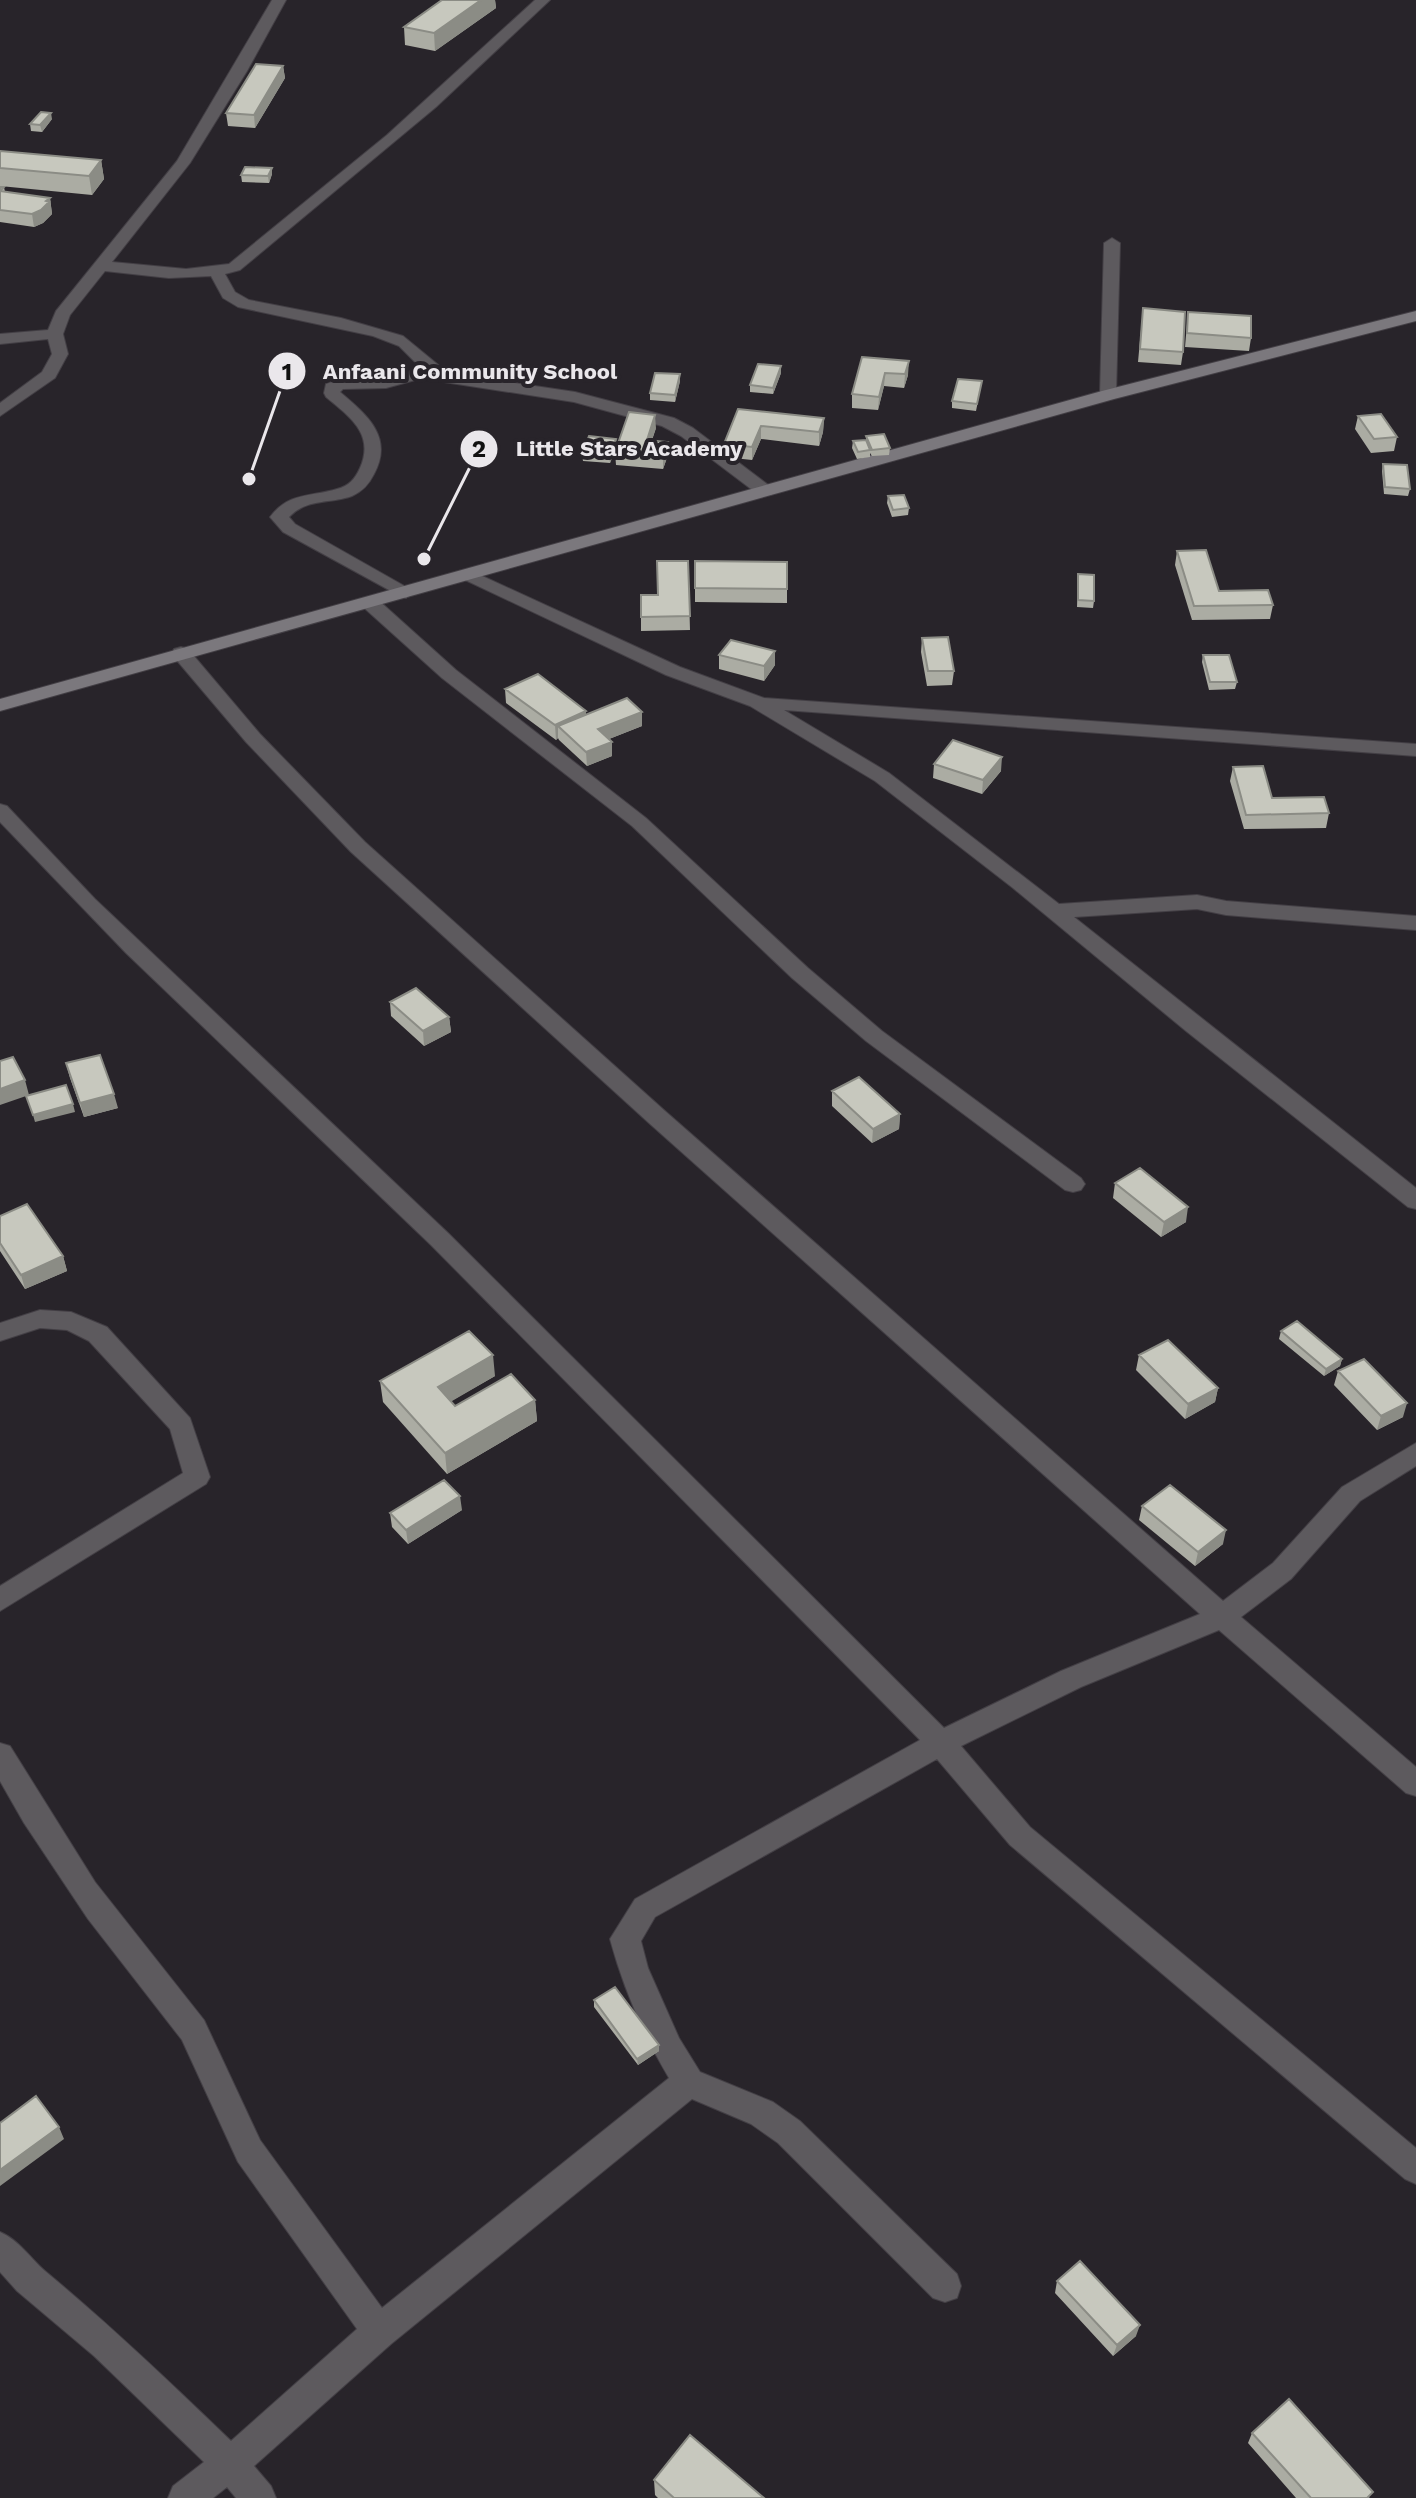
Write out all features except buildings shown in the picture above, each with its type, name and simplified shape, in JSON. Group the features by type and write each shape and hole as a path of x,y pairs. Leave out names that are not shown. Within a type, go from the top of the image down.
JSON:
{"street":[{"path":"0,411 49,375 60,354 55,334 62,314 183,163 240,71 279,0"},
{"path":"102,266 217,273 234,267 366,162 501,42 543,0"},
{"path":"1108,395 1112,243"},
{"path":"217,273 229,295 244,304 395,338 417,351 429,371 444,377 575,397 668,422 687,432 765,491"},
{"path":"0,705 1108,395 1416,316"},
{"path":"0,339 55,334"},
{"path":"406,592 289,528 279,517 288,505 303,497 352,489 360,483 375,455 375,440 364,421 332,393 332,388 340,384 386,383 429,371"},
{"path":"467,574 673,671 757,702 882,777 1416,1201"},
{"path":"369,602 449,674 639,822 800,973 874,1036 1073,1184"},
{"path":"181,653 253,738 358,847 657,1117 1222,1617 1416,1784"},
{"path":"757,702 1416,750"},
{"path":"0,810 62,880 217,1030 365,1165 941,1743 1020,1836 1416,2168"},
{"path":"1054,911 1197,902 1226,908 1416,923"},
{"path":"0,1332 40,1319 71,1321 98,1334 181,1425 197,1477 0,1600"},
{"path":"945,2286 789,2132 762,2113 689,2082 664,2038 633,1968 625,1939 645,1908 941,1743 1071,1679 1222,1617 1282,1571 1351,1494 1416,1453"},
{"path":"0,1755 29,1806 99,1910 194,2032 217,2075 235,2125 249,2151 379,2332"},
{"path":"185,2498 230,2464 379,2332 689,2082"},
{"path":"0,2248 29,2279 106,2344 230,2464 259,2498"}],"place":[{"name":"Anfaani Community School","path":"249,479"},
{"name":"Little Stars Academy","path":"424,559"}]}
